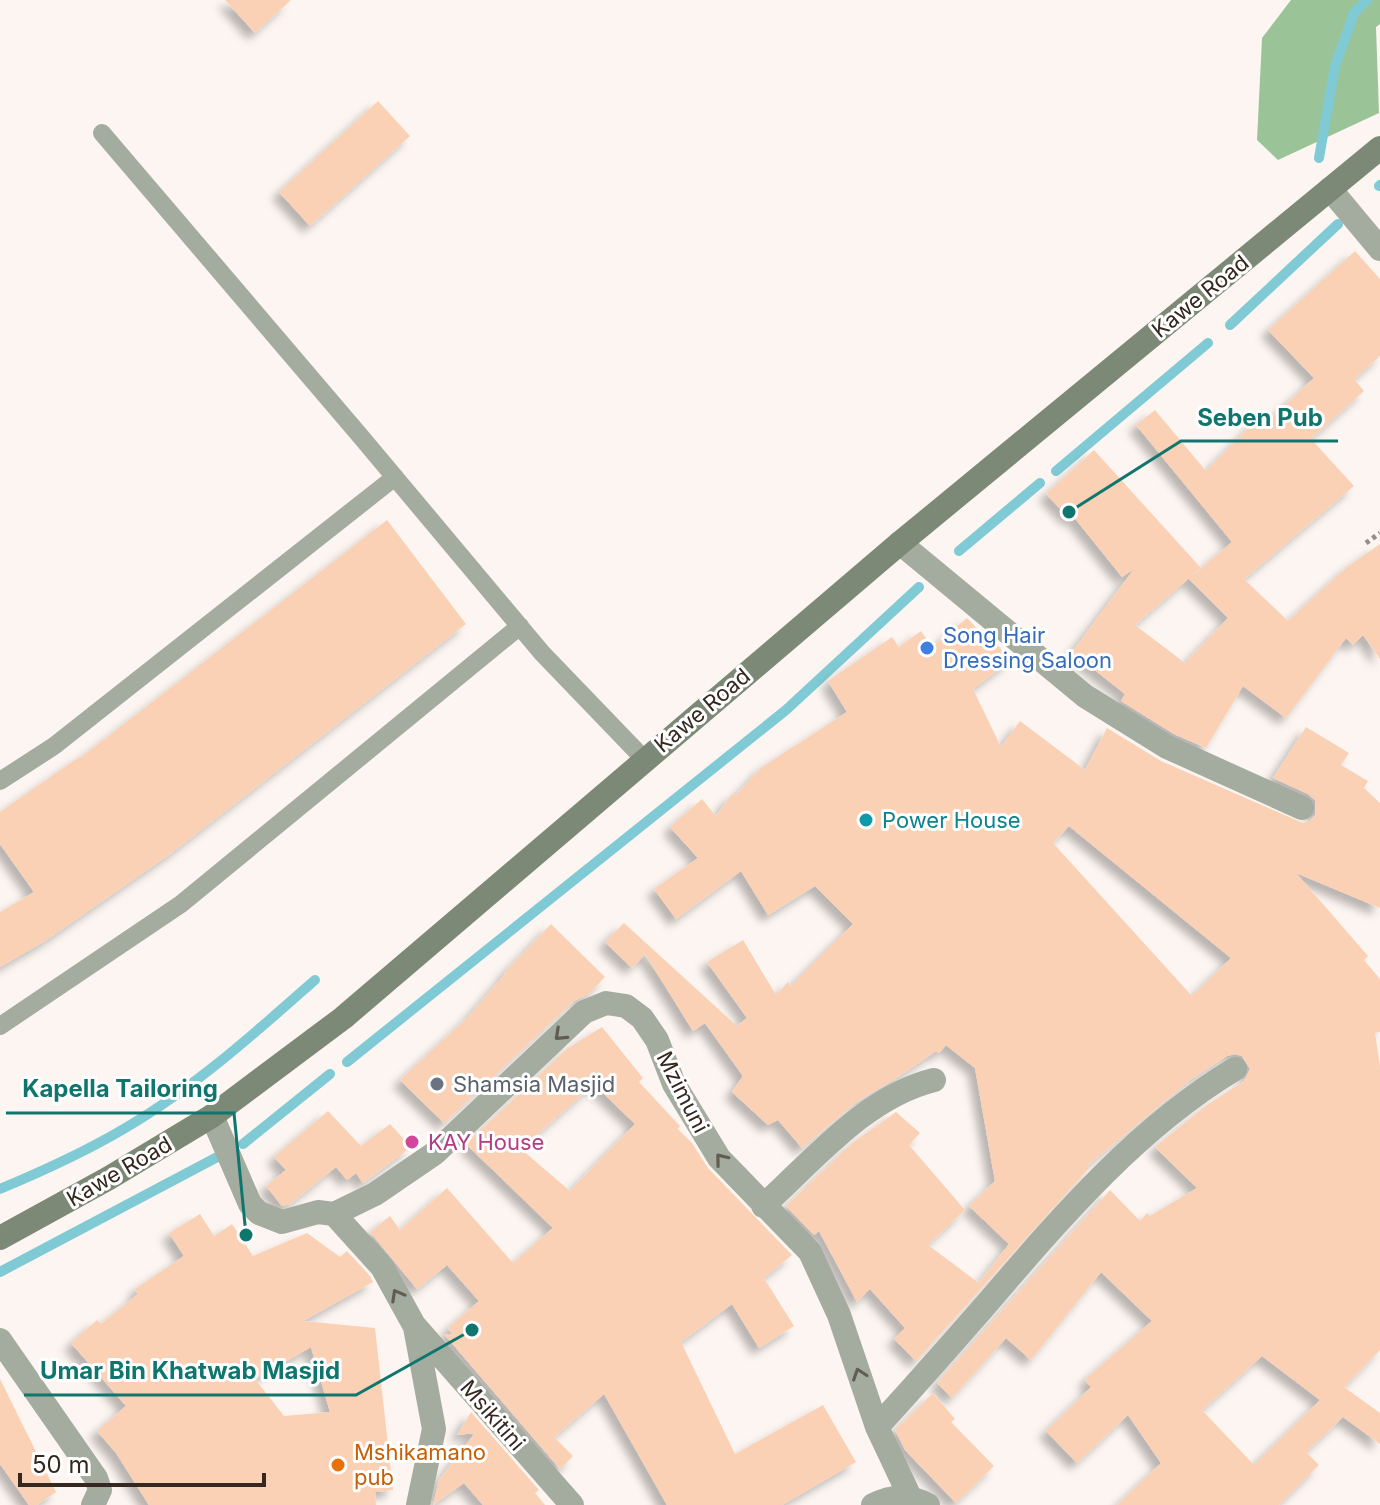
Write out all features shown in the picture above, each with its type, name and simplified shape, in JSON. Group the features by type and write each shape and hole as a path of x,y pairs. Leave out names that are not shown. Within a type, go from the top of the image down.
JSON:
{"main road":[{"name":"Kawe Road","path":"0,1238 212,1116 343,1018 900,543 1380,148"}],"street":[{"path":"1330,189 1380,249"},
{"path":"900,543 1085,696 1167,747 1302,808"},
{"name":"Mzimuni","path":"334,1214 375,1194 435,1153 584,1012 606,1003 626,1006 642,1018 657,1040 674,1084 719,1158 810,1252 839,1315 877,1427 919,1501"},
{"path":"877,1427 1080,1197 1163,1120 1201,1089 1235,1069"},
{"path":"763,1206 878,1104 911,1086 934,1080"},
{"path":"212,1116 244,1193 259,1213 282,1222 318,1212 334,1214"},
{"name":"Msikitini","path":"334,1214 382,1267 414,1325 572,1505"},
{"name":"Msikitini","path":"414,1325 434,1429 418,1505"},
{"path":"0,1340 96,1478 100,1490 93,1505"},
{"path":"873,1505 896,1497 919,1501"}],"lane":[{"path":"102,133 542,653 644,759"},
{"path":"0,781 54,746 395,477"},
{"path":"0,1026 181,904 520,626"}],"path":[{"path":"1366,543 1380,533"}],"green space":[{"path":"1291,0 1380,0 1380,24 1376,27 1379,113 1278,160 1257,140 1262,38"}],"building":[{"path":"225,0 291,0 255,33"},
{"path":"378,101 410,136 310,226 279,192"},
{"path":"1355,251 1380,279 1380,356 1354,379 1364,391 1311,439 1354,486 1244,579 1288,621 1347,567 1380,544 1380,659 1363,635 1353,645 1346,638 1286,718 1243,686 1206,748 1174,734 1121,701 1125,694 1072,652 1134,569 1122,577 1073,516 1070,519 1046,494 1094,450 1201,568 1135,625 1185,663 1228,618 1189,579 1232,542 1136,425 1155,410 1206,471 1263,413 1270,419 1314,378 1268,330"},
{"path":"387,520 466,624 170,854 45,941 0,967 0,912 34,892 0,844 0,812 80,758"},
{"path":"967,618 1011,660 973,689 1001,747 1020,721 1085,770 1107,728 1161,761 1303,823 1315,815 1315,800 1273,778 1306,727 1349,753 1341,765 1368,781 1364,788 1380,803 1380,908 1296,873 1368,956 1364,960 1380,979 1380,1032 1375,1033 1380,1066 1380,1350 1344,1387 1380,1413 1380,1444 1343,1417 1306,1452 1319,1465 1279,1505 1117,1505 1161,1463 1128,1415 1077,1463 1046,1431 1091,1387 1085,1381 1088,1377 1152,1321 1101,1272 1031,1360 1006,1338 952,1398 937,1383 1110,1190 1140,1221 1147,1213 1150,1216 1197,1188 1155,1147 1207,1105 1244,1081 1250,1069 1242,1056 1227,1056 1190,1080 1087,1166 1089,1168 916,1361 894,1339 905,1328 870,1289 857,1302 819,1231 814,1235 786,1206 851,1144 896,1112 920,1133 909,1145 965,1210 928,1245 979,1283 1009,1244 969,1206 995,1181 975,1068 946,1045 939,1053 936,1051 855,1103 802,1148 778,1120 768,1125 732,1092 743,1076 705,1023 693,1031 645,954 632,968 605,942 624,923 737,1026 747,1018 707,962 743,940 776,995 788,982 791,986 853,924 815,886 768,915 741,871 676,919 654,889 698,858 670,827 702,799 716,816 732,794 735,796 762,767 847,712 828,681 892,637 899,647 921,631 932,647","holes":["1069,826 1231,958 1192,996 1053,843","1262,1356 1320,1400 1254,1465 1202,1410"]},
{"path":"551,924 605,977 590,993 574,1001 444,1123 400,1080 468,1017 504,973"},
{"path":"602,1027 643,1078 639,1082 680,1126 678,1129 692,1143 708,1168 792,1255 764,1278 794,1326 759,1348 732,1304 681,1342 735,1454 823,1405 856,1462 782,1505 667,1505 604,1394 554,1437 573,1456 560,1469 444,1334 452,1334 448,1328 479,1301 447,1265 417,1289 370,1232 390,1216 400,1230 447,1188 513,1263 553,1228 466,1144 568,1048","holes":["594,1084 635,1124 570,1191 521,1149"]},
{"path":"328,1111 361,1146 390,1124 411,1147 363,1183 356,1173 347,1180 336,1167 290,1204 282,1206 266,1186 286,1170 274,1157"},
{"path":"200,1214 214,1236 232,1224 253,1256 307,1233 340,1257 347,1251 370,1276 373,1282 303,1321 375,1328 393,1490 375,1492 376,1505 149,1505 116,1453 97,1431 126,1406 71,1343 97,1320 101,1324 138,1294 135,1289 184,1256 169,1233","holes":["311,1347 330,1412 284,1416 255,1379"]},
{"path":"0,1379 56,1492 37,1505 29,1505 0,1464"},
{"path":"933,1393 955,1419 951,1422 994,1466 956,1503 905,1450 895,1430"},
{"path":"471,1412 539,1490 535,1493 545,1505 483,1505 464,1483 433,1505 439,1480 475,1433 457,1435"}],"waterway":[{"path":"1319,158 1335,66 1354,13 1367,0"},
{"path":"1230,325 1338,224"},
{"path":"1056,471 1208,343"},
{"path":"959,551 1040,483"},
{"path":"347,1062 786,710 919,587"},
{"path":"0,1189 81,1152 152,1111 224,1058 315,980"},
{"path":"243,1144 330,1074"},
{"path":"0,1272 223,1154"}],"place":[{"name":"Seben Pub","path":"1069,512"},
{"name":"Song Hair Dressing Saloon","path":"927,648"},
{"name":"Power House","path":"866,820"},
{"name":"Shamsia Masjid","path":"437,1084"},
{"name":"KAY House","path":"412,1142"},
{"name":"Kapella Tailoring","path":"246,1235"},
{"name":"Umar Bin Khatwab Masjid","path":"472,1330"},
{"name":"Mshikamano pub","path":"338,1465"}]}
